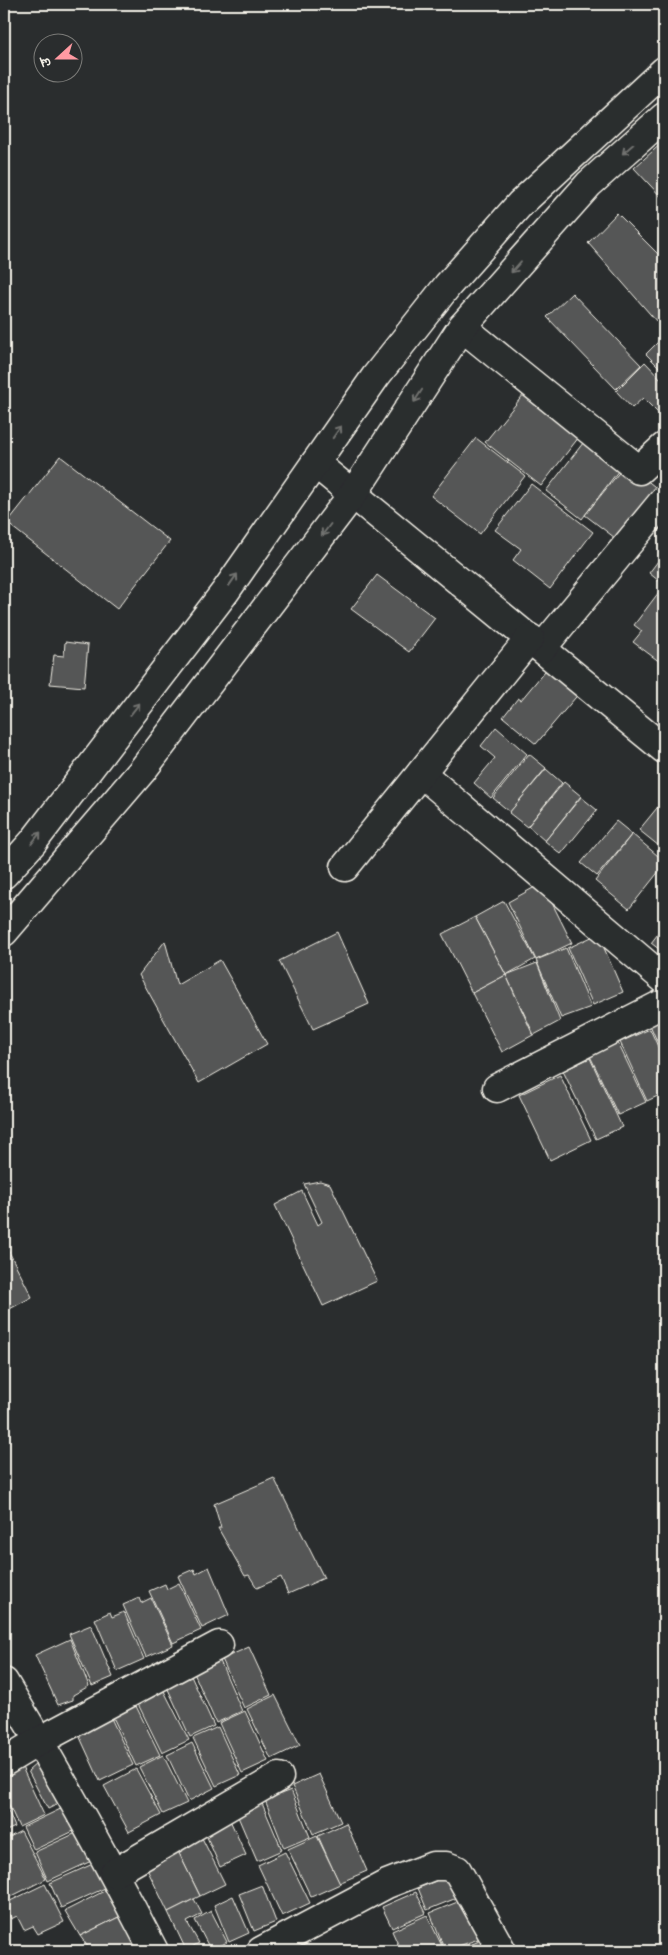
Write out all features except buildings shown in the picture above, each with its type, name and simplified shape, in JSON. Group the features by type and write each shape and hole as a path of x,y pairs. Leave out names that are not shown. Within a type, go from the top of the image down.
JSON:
{"street":[{"path":"4,874 33,842 225,592 382,368 448,285 520,204 664,71"},
{"path":"4,932 141,772 353,494 462,327 589,184 664,117"},
{"path":"462,327 664,490"},
{"path":"639,470 664,447"},
{"path":"315,463 664,749"},
{"path":"345,867 420,773 664,500"},
{"path":"420,773 664,978"},
{"path":"496,1088 664,1003"},
{"path":"4,1762 219,1645"},
{"path":"4,1682 40,1741 114,1873 154,1951"},
{"path":"114,1873 279,1777"},
{"path":"262,1951 387,1884 433,1866 457,1870 502,1951"}]}
